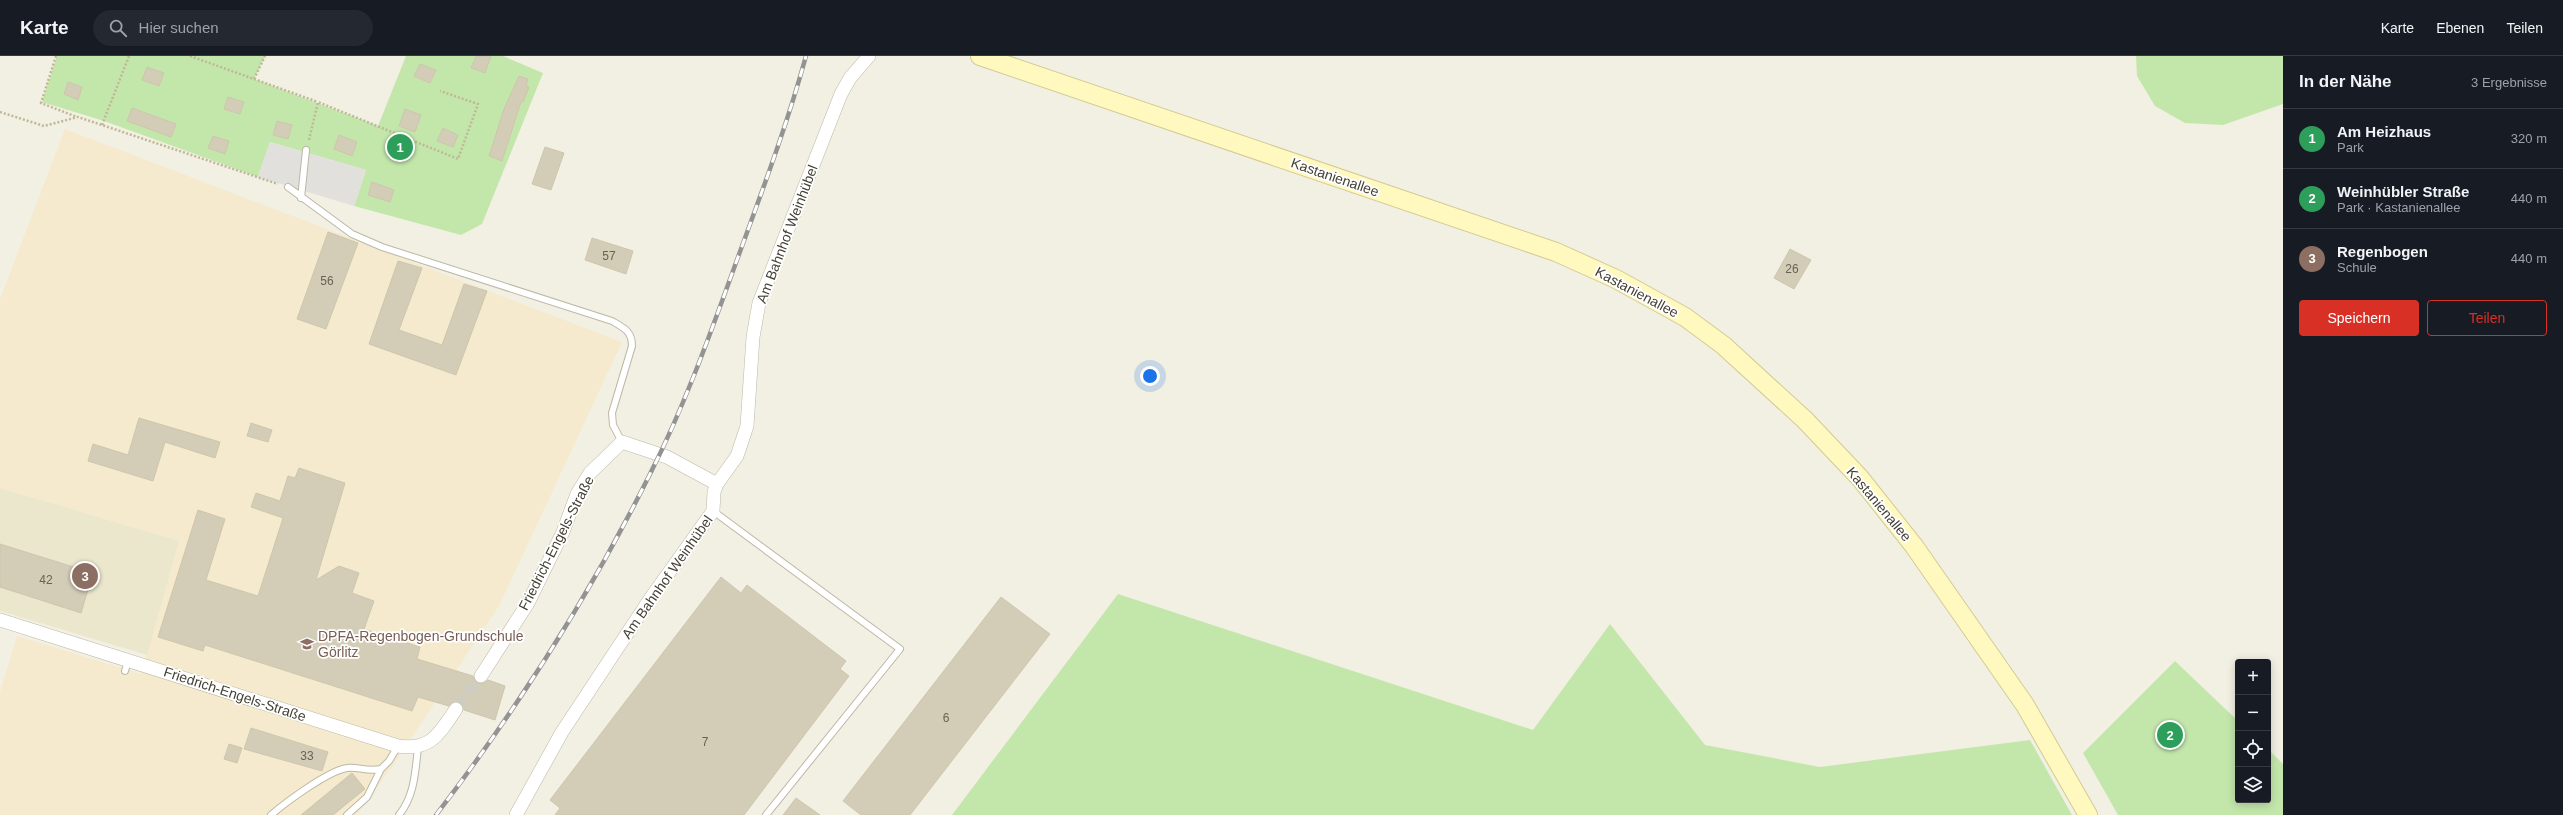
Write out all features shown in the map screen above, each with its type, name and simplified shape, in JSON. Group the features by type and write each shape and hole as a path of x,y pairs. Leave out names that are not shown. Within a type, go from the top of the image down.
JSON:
{"street":[{"name":"Am Bahnhof Weinhübel","path":"516,815 562,732 650,599 713,511 714,492 717,484 737,456 747,426 753,337 759,303 841,94 850,78 869,56"},
{"name":"Kastanienallee","path":"980,56 1556,252 1616,279 1685,317 1723,345 1805,420 1860,478 1914,546 2025,705 2088,815"},
{"path":"622,442 667,457 717,484"},
{"name":"Friedrich-Engels-Straße","path":"481,676 528,603 563,532 577,494 590,473 622,442"},
{"name":"Friedrich-Engels-Straße","path":"0,620 126,666 398,746 418,748"},
{"path":"418,748 428,743 438,734 456,709"}],"lane":[{"path":"301,198 306,150"},
{"path":"288,187 352,234 382,247 612,321 627,329 632,338 632,346 612,413 613,425 622,442"},
{"path":"713,511 900,649 766,815"},
{"path":"347,815 367,797 381,769 389,761 398,746"},
{"path":"399,815 406,806 414,786 418,748"},
{"path":"271,815 308,787 347,768 371,771 381,769"}],"path":[{"path":"56,56 41,103 102,126 288,187"},
{"path":"102,126 129,56"},
{"path":"190,56 318,102 458,159 478,104 440,91"},
{"path":"254,79 265,56"},
{"path":"306,150 318,102"},
{"path":"0,112 44,126 78,117"}],"shaded area":[{"path":"65,129 622,342 499,606 392,767 357,815 0,815 0,692 17,636 141,674 179,541 0,488 0,299"},
{"path":"270,142 366,170 354,206 258,177"},
{"path":"0,488 179,541 147,655 0,611"}],"green space":[{"path":"57,56 265,56 254,79 378,126 406,56 503,56 543,73 482,224 461,235 354,206 366,170 270,142 258,177 104,121 42,102"},
{"path":"2136,56 2283,56 2283,104 2223,125 2185,123 2155,106 2137,76"},
{"path":"1118,594 1533,730 1610,624 1705,745 1820,767 2030,740 2072,815 952,815"},
{"path":"2175,661 2235,718 2235,803 2271,803 2271,752 2283,764 2283,815 2118,815 2083,753"}],"building":[{"path":"476,56 491,56 485,73 471,68"},
{"path":"420,64 436,70 430,83 414,76"},
{"path":"147,67 164,73 159,86 142,80"},
{"path":"519,76 528,79 526,86 529,87 523,102 521,102 502,161 489,156 504,109"},
{"path":"68,82 82,87 78,100 64,94"},
{"path":"228,97 244,102 240,114 224,109"},
{"path":"132,108 176,124 171,137 127,121"},
{"path":"405,109 421,115 415,132 399,126"},
{"path":"277,121 292,125 288,139 273,135"},
{"path":"443,128 458,135 453,147 437,141"},
{"path":"339,135 357,142 352,156 334,149"},
{"path":"213,136 229,141 225,154 208,148"},
{"path":"545,147 564,153 551,190 532,184"},
{"path":"372,182 394,190 390,202 368,195"},
{"path":"328,232 358,243 326,329 297,319"},
{"path":"592,238 633,251 626,274 585,260"},
{"path":"1790,249 1811,260 1794,289 1774,278"},
{"path":"398,261 422,268 399,330 442,345 464,284 487,291 456,375 369,344"},
{"path":"139,418 220,442 215,458 165,442 153,481 88,461 93,444 128,455"},
{"path":"251,423 272,430 268,442 247,436"},
{"path":"299,468 345,483 316,580 339,566 359,573 352,593 374,601 364,629 420,647 417,659 473,676 477,683 484,683 488,680 505,686 495,720 464,710 463,705 457,701 449,706 418,697 412,711 205,645 203,651 158,637 198,510 225,519 206,580 258,596 283,518 251,507 256,493 280,501 288,476 295,478"},
{"path":"0,544 93,573 81,613 0,587"},
{"path":"721,577 741,593 747,585 846,661 840,669 849,676 744,815 555,815 560,808 550,800"},
{"path":"1001,597 1050,634 910,815 861,815 843,801"},
{"path":"251,728 328,752 322,771 244,749"},
{"path":"229,744 242,748 237,763 224,759"},
{"path":"352,773 365,789 333,815 301,815"},
{"path":"796,798 820,815 783,815"}],"tunnel":[{"path":"456,709 481,676"}],"railway":[{"path":"436,815 496,733 552,649 604,562 665,444 713,327 777,148 806,56"}],"place":[{"name":"Am Heizhaus","path":"400,147"},
{"name":"Regenbogen","path":"85,576"},
{"name":"DPFA-Regenbogen-Grundschule Görlitz","path":"307,644"},
{"name":"Weinhübler Straße","path":"2170,735"}]}
